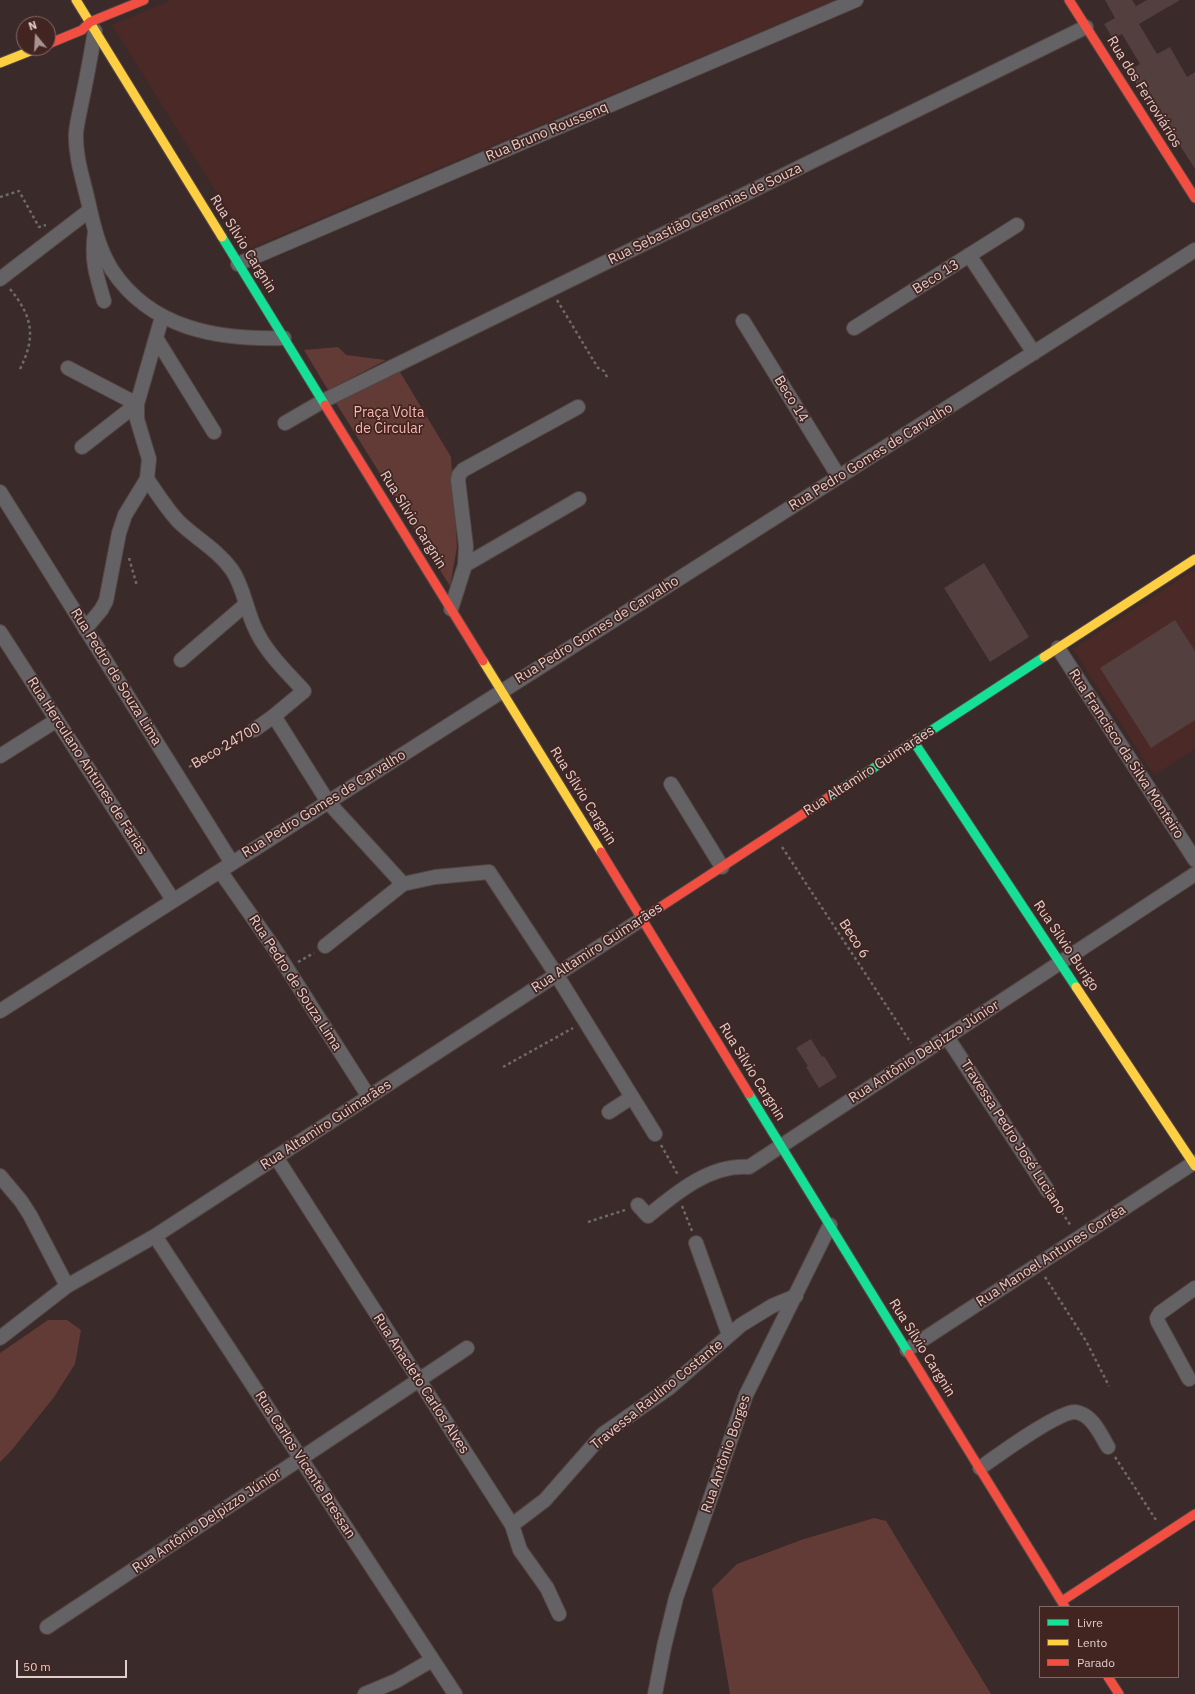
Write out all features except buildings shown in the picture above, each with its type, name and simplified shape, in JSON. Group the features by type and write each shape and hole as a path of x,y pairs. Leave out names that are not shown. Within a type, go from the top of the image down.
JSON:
{"main road":[{"name":"Rua Sílvio Cargnin","path":"76,0 1064,1604"},
{"path":"56,41 93,27 144,0"},
{"name":"Rua dos Ferroviários","path":"1069,0 1195,198"},
{"path":"0,63 18,56"},
{"name":"Rua Altamiro Guimarães","path":"642,919 1195,558"},
{"name":"Rua Sílvio Burigo","path":"914,742 1194,1164"},
{"path":"1064,1604 1165,1533 1195,1514"},
{"path":"1109,1678 1119,1694"}],"street":[{"name":"Rua Bruno Roussenq","path":"238,264 856,0"},
{"path":"93,27 76,133 77,152 90,210 104,253 112,269 140,302 162,317 184,326 232,337 254,339 284,338"},
{"name":"Rua Sebastião Geremias de Souza","path":"285,423 323,402 1086,27"},
{"path":"0,279 90,210"},
{"name":"Beco 13","path":"854,328 1017,225"},
{"path":"96,230 93,262 104,301"},
{"name":"Rua Pedro Gomes de Carvalho","path":"0,1011 1195,250"},
{"path":"969,256 1034,353"},
{"path":"86,629 101,610 106,600 117,544 125,515 147,479 149,459 137,419 136,404 162,317"},
{"name":"Beco 14","path":"743,321 839,477"},
{"path":"156,338 214,432"},
{"path":"68,368 136,404"},
{"path":"82,447 136,404"},
{"path":"451,609 465,565 466,540 458,480 459,475 463,470 578,407"},
{"path":"147,479 178,521 223,559 239,584 246,606 181,660"},
{"name":"Rua Pedro de Souza Lima","path":"0,492 176,774 226,867 287,968 369,1097"},
{"path":"465,565 579,499"},
{"name":"Beco 24700","path":"246,606 254,626 269,652 304,691 274,716 254,730"},
{"name":"Rua Herculano Antunes de Farias","path":"0,632 174,900"},
{"name":"Rua Francisco da Silva Monteiro","path":"1058,648 1195,860"},
{"path":"274,716 328,802 403,884"},
{"path":"0,756 57,720"},
{"path":"671,784 722,867"},
{"path":"325,946 403,884 435,877 489,872 556,974 655,1134"},
{"name":"Rua Antônio Delpizzo Júnior","path":"638,1205 648,1216 680,1191 720,1170 735,1166 749,1166 1195,874"},
{"name":"Rua Altamiro Guimarães","path":"0,1338 67,1286 155,1236 642,919"},
{"name":"Travessa Pedro José Luciano","path":"947,1037 1048,1191"},
{"path":"608,1112 632,1097"},
{"name":"Rua Anacleto Carlos Alves","path":"276,1157 512,1525 520,1550 547,1588 559,1614"},
{"name":"Rua Manoel Antunes Corrêa","path":"907,1350 1194,1164"},
{"path":"0,1176 21,1201 30,1215 67,1286"},
{"name":"Rua Antônio Borges","path":"655,1694 664,1647 676,1598 746,1395 830,1225"},
{"name":"Rua Carlos Vicente Bressan","path":"155,1236 455,1694"},
{"path":"696,1243 729,1335"},
{"path":"1189,1379 1157,1318 1160,1313 1195,1288"},
{"name":"Travessa Raulino Costante","path":"512,1525 545,1500 603,1434 668,1388 729,1335 754,1317 796,1296"},
{"name":"Rua Antônio Delpizzo Júnior","path":"47,1627 467,1348"},
{"path":"980,1468 1041,1427 1065,1415 1076,1412 1084,1414 1091,1421 1108,1447"},
{"path":"365,1694 396,1681 432,1660"}],"path":[{"path":"0,197 19,191 39,226 47,225"},
{"path":"0,279 20,303 30,321 30,347 20,369"},
{"path":"551,290 598,368 604,371 608,379"},
{"path":"117,544 129,556 137,586"},
{"name":"Beco 24700","path":"176,774 254,730"},
{"name":"Beco 6","path":"773,833 919,1055"},
{"path":"287,968 325,946"},
{"path":"503,1067 585,1021"},
{"path":"655,1134 680,1191 696,1243"},
{"name":"Travessa Pedro José Luciano","path":"1048,1191 1078,1238"},
{"path":"588,1222 638,1205"},
{"path":"1037,1265 1086,1341 1109,1386"},
{"path":"1108,1447 1165,1533"}],"shaded area":[{"path":"171,0 835,0 251,248 112,25"},
{"path":"1195,569 1195,749 1154,775 1073,649"}],"green space":[{"path":"338,347 346,355 386,360 328,390 304,350"},
{"name":"Praça Volta de Circular","path":"400,372 451,457 457,547 450,586 336,403"},
{"path":"48,1320 67,1320 81,1330 75,1364 54,1397 11,1451 0,1462 0,1353"},
{"path":"874,1518 886,1521 991,1694 730,1694 712,1589 737,1564 801,1540"}],"traffic: fast":[{"path":"222,237 325,405"},
{"path":"829,797 1044,657"},
{"path":"914,742 1076,987"},
{"path":"749,1094 909,1354"}],"traffic: slow":[{"path":"76,0 222,237"},
{"path":"0,63 18,56"},
{"path":"1044,657 1195,559"},
{"path":"483,661 601,852"},
{"path":"1076,987 1195,1166"}],"traffic: jam":[{"path":"56,41 82,30 90,22 144,0"},
{"path":"1069,0 1195,198"},
{"path":"325,405 483,661"},
{"path":"642,919 829,797"},
{"path":"601,852 749,1094"},
{"path":"909,1354 1064,1606"},
{"path":"1062,1601 1195,1514"},
{"path":"1109,1678 1119,1694"}]}
